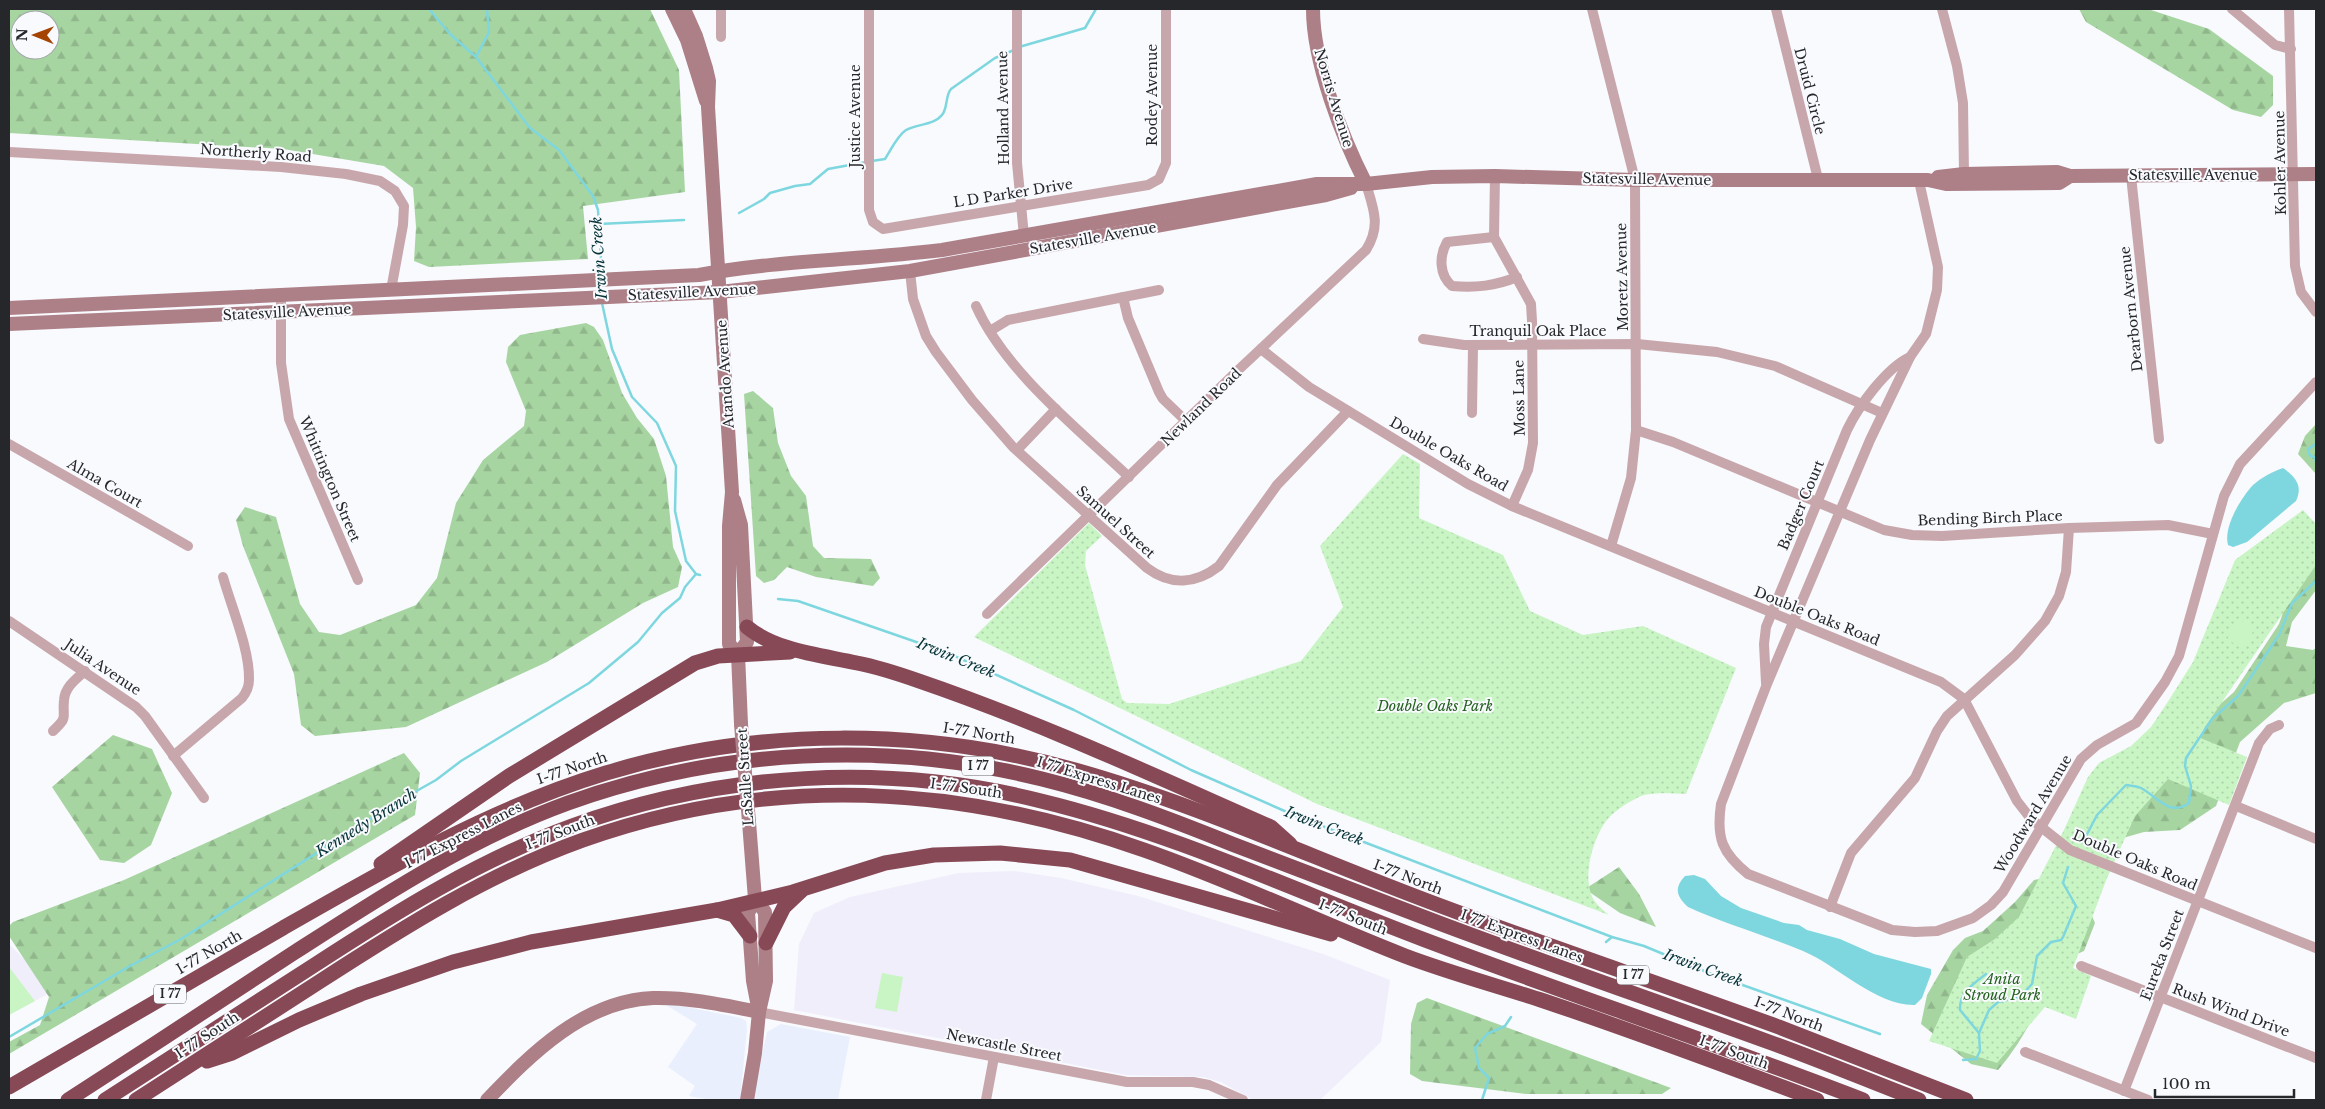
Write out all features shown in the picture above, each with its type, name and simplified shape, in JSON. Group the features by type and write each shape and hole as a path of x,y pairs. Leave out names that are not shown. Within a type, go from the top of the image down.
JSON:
{"highway":[{"path":"747,627 764,638 802,651 876,668 997,710 1271,827 1299,852"},
{"path":"332,900 441,821 590,726 700,660 712,656 802,651"},
{"name":"I-77 North","path":"9,1087 332,900 472,826 516,805 571,784 638,764 688,753 741,744 807,739 866,738 917,741 1021,756 1133,788 1473,918 1780,1028 1966,1100"},
{"name":"I 77 Express Lanes","path":"68,1100 379,898 452,856 516,824 592,795 667,775 743,761 840,755 916,758 976,765 1043,779 1097,794 1190,827 1476,937 1774,1044 1919,1100"},
{"name":"I 77","path":"105,1100 400,910 469,871 524,845 599,817 672,797 768,782 840,778 897,779 964,786 1038,800 1091,814 1167,840 1468,956 1715,1044 1863,1100"},
{"name":"I-77 South","path":"136,1100 409,925 456,897 518,866 582,840 644,821 770,798 888,795 962,803 1034,816 1108,838 1169,859 1409,957 1640,1035 1817,1100"},
{"path":"189,1066 232,1053 306,1017 361,994 453,962 548,939 717,910 803,889 885,864 934,855 1000,853 1050,857 1090,865 1409,957"},
{"path":"766,943 784,907 803,889"},
{"path":"717,910 734,916 750,936"}],"main road":[{"name":"Atando Avenue","path":"672,9 688,45 708,106"},
{"name":"Atando Avenue","path":"684,9 696,36 709,81 708,106 732,492 729,526 729,644 738,654 748,642 741,525 732,492"},
{"name":"Norris Avenue","path":"1313,9 1317,46 1324,73 1352,156 1366,184"},
{"name":"Statesville Avenue","path":"1924,181 1945,175 2058,172 2070,176 2316,174"},
{"name":"Statesville Avenue","path":"9,308 699,275 738,268 886,257 1024,236 1317,184 1366,184 1432,177 1495,176 1634,180 1818,179 1924,181 1946,184 2059,183 2070,176"},
{"name":"Statesville Avenue","path":"9,324 720,292 910,271 1326,196 1366,184"},
{"name":"LaSalle Street","path":"738,654 741,724 754,900 748,913 753,982 759,1012"},
{"name":"LaSalle Street","path":"747,1100 755,1053 759,1012 766,982 764,912 754,900"},
{"path":"723,1006 743,998 753,982"},
{"path":"487,1100 560,1033 584,1018 610,1006 636,1000 660,998 685,999 759,1012"}],"street":[{"path":"721,9 721,36"},
{"name":"Justice Avenue","path":"869,9 869,210 873,222"},
{"name":"Holland Avenue","path":"1017,9 1016,121 1024,236"},
{"name":"Rodey Avenue","path":"1158,179 1166,163 1166,9"},
{"name":"Moretz Avenue","path":"1592,9 1634,180 1634,279 1637,344 1636,430 1631,478 1611,546"},
{"name":"Druid Circle","path":"1776,9 1818,179"},
{"path":"1942,9 1957,66 1963,103 1964,174"},
{"path":"2232,9 2275,45 2291,49"},
{"name":"Kohler Avenue","path":"2289,9 2297,276 2301,292 2316,312"},
{"name":"Northerly Road","path":"9,152 281,167 346,174 380,181 395,191 404,206 403,225 391,290"},
{"path":"1495,176 1494,237 1447,242 1442,257 1445,278 1452,286 1472,287 1497,285 1517,277"},
{"name":"Dearborn Avenue","path":"2130,176 2159,439"},
{"name":"L D Parker Drive","path":"873,222 883,229 892,228 1148,185 1158,179"},
{"name":"Badger Court","path":"1721,804 1767,684 1882,413 1910,357 1926,334 1937,290 1938,267 1924,181"},
{"name":"Newland Road","path":"987,614 1366,250 1373,238 1375,225 1374,210 1366,184"},
{"name":"Moss Lane","path":"1494,237 1531,304 1534,443 1528,470 1512,506"},
{"name":"Samuel Street","path":"910,271 913,299 926,336 986,418 1017,450 1157,575 1179,581 1198,579 1219,566 1277,485 1348,411"},
{"path":"990,331 1008,320 1159,290"},
{"name":"Whittington Street","path":"281,295 282,369 289,419 358,580"},
{"path":"1123,297 1128,318 1159,392 1163,399 1186,422"},
{"path":"976,306 990,331 1024,376 1056,409 1129,477"},
{"name":"Tranquil Oak Place","path":"1423,339 1473,346 1637,344 1695,349 1750,359 1775,366 1882,413"},
{"path":"1472,413 1473,346"},
{"name":"Double Oaks Road","path":"1261,349 1299,381 1468,484 1512,506 1941,682 1964,699 2017,801 2041,828 2070,850 2316,948"},
{"name":"Badger Court","path":"1767,684 1764,644 1771,611 1849,427 1863,404 1892,368 1910,357"},
{"name":"Woodward Avenue","path":"1721,804 1718,825 1722,840 1731,860 1748,874 1892,930 1937,931 1974,918 2004,892 2081,759 2097,745 2136,723 2165,682 2179,656 2224,496 2240,464 2316,382"},
{"path":"1017,450 1056,409"},
{"name":"Bending Birch Place","path":"1636,430 1673,442 1884,530 1912,535 1942,536 2069,528 2168,526 2213,534"},
{"name":"Alma Court","path":"9,444 188,546"},
{"path":"1830,907 1851,853 1916,778 1937,731 1947,716 2015,654 2045,621 2059,596 2066,572 2069,528"},
{"path":"172,756 242,698 249,683 243,643 223,577"},
{"name":"Julia Avenue","path":"9,621 136,707 145,716 204,798"},
{"path":"52,731 64,721 66,714 64,699 69,686 85,671"},
{"name":"Eureka Street","path":"2124,1091 2259,743 2270,729 2279,725"},
{"path":"2236,806 2316,839"},
{"name":"Rush Wind Drive","path":"2080,966 2316,1058"},
{"name":"Newcastle Street","path":"759,1012 1127,1082 1193,1082 1209,1085 1243,1100"},
{"path":"2025,1052 2148,1100"},
{"path":"986,1100 994,1057"}],"shaded area":[{"path":"1014,871 1061,878 1138,896 1323,954 1390,980 1381,1042 1320,1100 1253,1100 1221,1082 1203,1077 1126,1075 794,1010 799,944 814,913 850,897 959,873"},
{"path":"9,944 55,990 9,1015"},
{"path":"666,1005 677,1005 741,1018 746,1021 747,1029 740,1100 712,1100 689,1096 695,1086 668,1067 697,1024"},
{"path":"781,1024 850,1037 838,1100 752,1100 767,1032"}],"green space":[{"path":"9,9 650,9 679,70 685,192 583,206 588,259 429,267 414,261 416,227 413,188 384,166 283,149 9,133"},
{"path":"2079,9 2148,9 2209,29 2273,76 2273,105 2261,117 2233,110 2086,22"},
{"path":"586,323 594,327 603,340 622,393 637,418 654,439 666,476 673,547 682,567 678,587 643,603 547,662 406,727 315,736 301,725 294,674 243,546 236,520 245,507 276,517 300,604 319,632 340,635 416,605 437,578 456,503 483,460 524,426 526,411 506,362 508,347 520,335"},
{"path":"753,391 773,408 778,443 791,476 806,496 813,546 824,558 871,559 880,578 873,586 816,577 787,567 774,580 764,583 756,576 744,394"},
{"path":"2316,424 2316,474 2298,454 2305,436"},
{"name":"Double Oaks Park","path":"1403,454 1420,464 1419,518 1503,555 1530,611 1583,635 1643,626 1736,668 1686,794 1654,794 1637,798 1614,813 1600,832 1590,858 1588,877 1594,900 1609,915 1317,804 974,637 1089,523 1102,536 1086,551 1085,565 1122,699 1127,703 1169,704 1301,661 1343,607 1320,546"},
{"name":"Anita Stroud Park","path":"2303,510 2316,524 2316,565 2198,737 2247,757 2229,805 2168,779 2135,816 2107,878 2073,968 2091,976 2076,1019 2045,1007 1997,1063 1929,1041 1967,957 1995,939 2019,917 2063,832 2088,777 2099,763 2131,746 2151,727 2169,700 2193,662 2235,560"},
{"path":"2316,527 2316,590 2292,622 2286,646 2313,650 2316,648 2316,693 2284,703 2240,742 2216,806 2180,830 2144,832 2098,845 2198,745 2209,714 2234,692 2279,624 2303,555"},
{"path":"2237,619 2255,627 2245,648 2227,640"},
{"path":"113,735 152,749 172,793 151,845 124,863 100,860 52,787"},
{"path":"404,753 420,773 415,815 9,1054 9,1042 40,1025 49,997 9,936 9,926 13,922 124,880"},
{"path":"1619,867 1639,894 1656,927 1620,913 1585,889"},
{"path":"2044,878 2082,893 2095,923 2084,951 2050,966 2047,980 2031,1021 2016,1047 1998,1070 1971,1064 1921,1024 1927,995 1953,950 1965,938 1983,931 2015,902 2034,880"},
{"path":"9,967 35,1001 9,1015"},
{"path":"882,973 903,977 897,1012 875,1008"},
{"path":"1427,998 1671,1088 1662,1094 1527,1094 1422,1081 1410,1074 1411,1024 1417,1003"}],"water":[{"path":"2283,468 2297,482 2299,491 2296,501 2247,542 2233,547 2228,545 2228,530 2234,513 2243,497 2253,485 2271,473"},
{"path":"1694,875 1705,879 1721,896 1741,908 1840,939 1874,954 1931,969 1922,998 1915,1005 1900,1004 1886,999 1857,984 1816,957 1688,907 1679,896 1678,888 1685,876"}],"waterway":[{"name":"Irwin Creek","path":"429,9 450,34 476,57 530,128 559,150 593,196 598,210 602,275"},
{"path":"476,57 489,32 487,9"},
{"path":"1019,47 1085,28 1096,9"},
{"path":"872,161 885,159 897,139 906,130 930,123 939,118 944,112 951,89 995,58 1014,50"},
{"path":"739,213 764,199 770,193 810,184 828,169 866,162"},
{"path":"599,224 684,220"},
{"name":"Irwin Creek","path":"602,303 612,349 632,397 657,423 676,466 675,511 686,561 696,574 700,575"},
{"path":"2316,444 2308,449 2310,456 2315,457 2316,462"},
{"name":"Kennedy Branch","path":"9,1037 130,966 181,939 397,802 436,780 461,761 589,683 638,642 662,613 680,598 685,587 696,574"},
{"path":"2083,842 2097,815 2126,785 2141,788 2170,807 2182,807 2189,803 2191,786 2185,766 2186,758 2212,719 2238,696 2279,635 2292,603 2316,581"},
{"name":"Irwin Creek","path":"778,599 798,601 948,653 1074,710 1191,770 1296,816 1612,937 1644,946 1709,973 1880,1034"},
{"path":"1963,1060 1976,1059 1980,1051 1979,1033 1989,1010 1998,1002 2020,997 2032,984 2037,956 2051,942 2061,940 2063,937 2076,906 2063,883 2068,867"},
{"name":"Irwin Creek","path":"1606,942 1612,937"},
{"path":"1979,1033 1960,1010 1960,1004 1968,989 1986,974"},
{"path":"1482,1100 1489,1078 1479,1068 1475,1048 1487,1034 1505,1026 1511,1017"}]}
